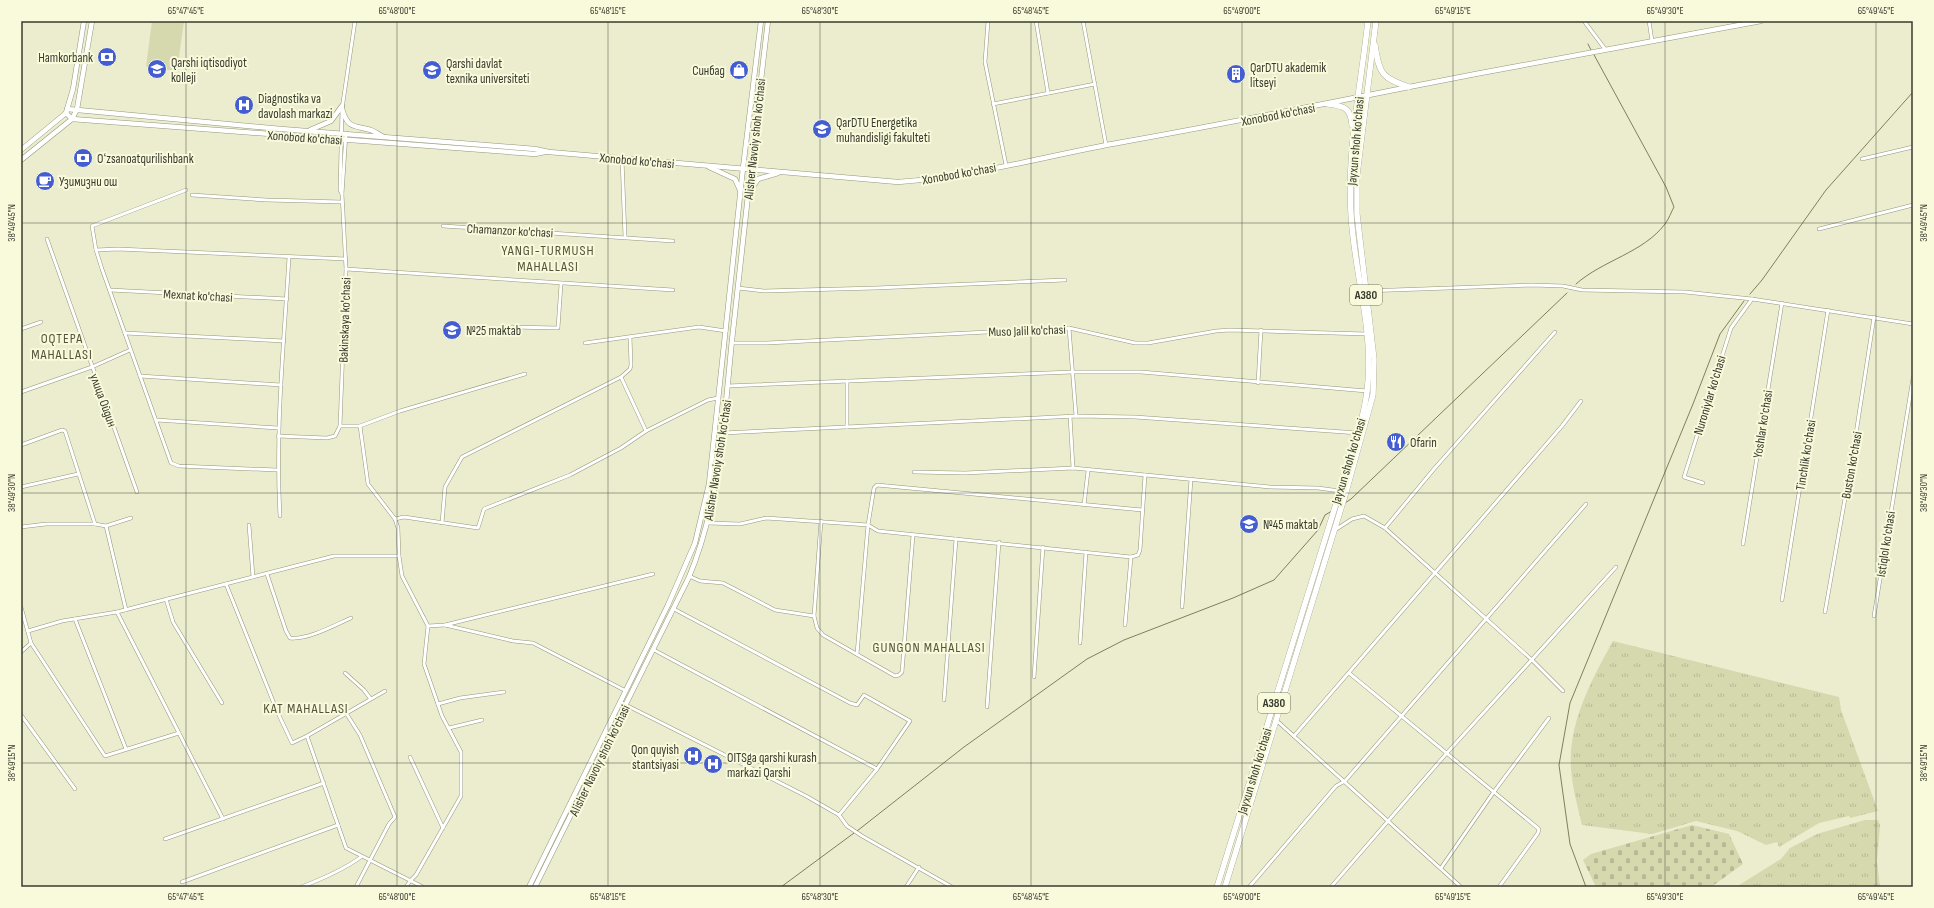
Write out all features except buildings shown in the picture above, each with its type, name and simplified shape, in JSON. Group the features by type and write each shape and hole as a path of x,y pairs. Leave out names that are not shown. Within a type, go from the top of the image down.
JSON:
{"highway":[{"name":"Jayxun shoh ko'chasi","path":"1217,887 1358,433 1367,391 1367,334 1356,262 1351,214 1350,170 1368,21"},
{"name":"Jayxun shoh ko'chasi","path":"1225,887 1346,492 1373,395 1374,359 1357,214 1357,175 1376,21"},
{"path":"1374,37 1380,70 1390,80 1409,87"},
{"path":"1328,104 1347,109 1351,115 1352,145"}],"main road":[{"path":"21,150 66,111 73,89 84,21"},
{"path":"21,160 72,119 78,109 92,21"},
{"name":"Alisher Navoiy shoh ko'chasi","path":"529,887 668,605 695,543 709,484 743,168 762,21"},
{"name":"Alisher Navoiy shoh ko'chasi","path":"535,887 674,608 689,576 708,522 716,481 728,386 768,21"},
{"name":"Xonobod ko'chasi","path":"66,111 78,109 308,131 535,149 547,152 622,159 898,182 921,180 1233,123 1605,49 1761,21"},
{"path":"758,55 764,56"},
{"path":"308,131 331,121 342,107"},
{"path":"342,107 345,118 350,125 371,130 384,137"},
{"path":"66,111 72,119"},
{"name":"Xonobod ko'chasi","path":"72,119 535,154 547,152"},
{"path":"706,165 735,179 741,193"},
{"path":"748,195 752,185 758,179 766,175 784,172"},
{"path":"721,374 729,375"},
{"path":"626,691 631,694"}],"street":[{"name":"Bakinskaya ko'chasi","path":"342,194 340,190 340,133 342,107 355,21"},
{"path":"988,21 985,62 1006,165"},
{"path":"1036,21 1048,93"},
{"path":"1083,21 1106,145"},
{"path":"1584,21 1605,49"},
{"path":"1649,21 1652,41"},
{"path":"993,104 1095,84"},
{"name":"Bakinskaya ko'chasi","path":"340,426 346,269 342,194 346,133"},
{"path":"1862,159 1913,147"},
{"path":"622,159 626,237"},
{"path":"186,190 92,226 96,250 171,463 194,467 278,470"},
{"path":"192,195 267,200 342,202"},
{"path":"1819,229 1913,205"},
{"name":"Chamanzor ko'chasi","path":"442,226 673,241"},
{"name":"улица Ойдин","path":"47,239 137,492"},
{"path":"96,250 118,249 346,259"},
{"path":"280,516 278,428 289,256"},
{"path":"346,269 673,290"},
{"path":"738,288 764,291 1065,280"},
{"path":"510,327 558,328 561,284"},
{"path":"1365,291 1532,285 1563,286 1582,290 1685,292 1782,303 1913,324"},
{"name":"Mexnat ko'chasi","path":"110,290 287,299"},
{"name":"Nuroniylar ko'chasi","path":"1703,483 1684,477 1731,328 1752,299"},
{"name":"Yoshlar ko'chasi","path":"1743,544 1782,303"},
{"name":"Tinchlik ko'chasi","path":"1782,600 1828,310"},
{"name":"Buston ko'chasi","path":"1825,612 1853,453 1874,317"},
{"path":"21,329 41,322"},
{"path":"585,343 699,327 726,331"},
{"path":"1069,328 1076,416"},
{"name":"Muso Jalil ko'chasi","path":"732,343 767,343 1069,328 1135,343 1148,343 1216,331 1261,330 1367,334"},
{"path":"1258,383 1261,330"},
{"path":"1384,528 1555,332"},
{"path":"125,333 284,341"},
{"path":"442,523 445,487 462,457 621,376 630,369 631,365 630,337"},
{"path":"21,392 92,367 130,350"},
{"path":"728,386 1072,372 1141,372 1367,391"},
{"path":"278,436 327,438 335,436 340,426 360,426 400,411 525,374"},
{"path":"140,376 281,385"},
{"path":"621,376 646,431"},
{"name":"Istiqlol ko'chasi","path":"1874,616 1913,378"},
{"path":"847,381 847,427"},
{"path":"395,519 404,516 478,528 484,509 570,475 621,448 646,431 708,400 718,398"},
{"path":"1294,736 1582,401"},
{"path":"1070,416 1073,468"},
{"path":"721,433 1076,416 1135,417 1358,433"},
{"path":"156,420 278,428"},
{"path":"360,426 368,484 395,519 398,528 399,556 402,576 428,626 424,664 438,704 461,752 461,796 416,875 406,887"},
{"path":"21,445 62,430 65,431 95,524"},
{"path":"914,472 965,473 1073,468 1088,471 1270,487 1318,488 1340,491"},
{"path":"1084,505 1088,471"},
{"path":"21,487 78,474"},
{"path":"708,522 740,524 766,518 820,521 868,525 878,531 999,542 1131,557 1138,555 1140,550 1145,475"},
{"path":"1182,607 1191,479"},
{"path":"857,654 868,525 874,488 877,485 1142,510"},
{"path":"1250,886 1336,786 1345,781 1402,718 1586,504"},
{"path":"1334,531 1352,519 1364,516 1384,528 1487,619 1563,691"},
{"path":"21,527 46,524 95,524 106,526 131,518"},
{"path":"820,521 814,616 817,628 823,635 895,676 902,672 913,535"},
{"path":"249,525 253,577"},
{"path":"106,526 126,610"},
{"path":"944,700 956,539"},
{"path":"987,707 999,542"},
{"path":"1034,677 1043,547"},
{"path":"1080,643 1086,552"},
{"path":"28,631 45,625 126,610 334,556 399,556"},
{"path":"1125,625 1131,557"},
{"path":"1331,887 1446,754 1616,567"},
{"path":"267,574 286,631 290,638 295,639 316,633 351,618"},
{"path":"428,626 445,625 653,574"},
{"path":"689,576 700,581 723,583 775,610 814,616"},
{"path":"226,584 277,711 292,743 307,736 370,698 385,691"},
{"path":"166,600 173,622 222,703"},
{"path":"21,607 31,644 105,756 179,733"},
{"path":"674,608 850,703 857,705 864,695 910,721 877,769 839,815"},
{"path":"117,612 223,819"},
{"path":"75,619 126,750"},
{"path":"445,625 513,641 533,643 626,691"},
{"path":"21,652 31,644"},
{"path":"654,650 877,769"},
{"path":"345,672 364,690 370,698"},
{"path":"1349,673 1538,829 1538,833 1499,887"},
{"path":"438,704 460,698 504,692"},
{"path":"620,702 806,796 839,815 847,826 862,836 952,887"},
{"path":"346,713 360,735 394,814 394,820 389,824 356,887"},
{"path":"21,715 75,789"},
{"path":"1441,868 1493,793 1549,718"},
{"path":"449,728 459,724 482,720"},
{"path":"1276,720 1461,887"},
{"path":"307,736 346,848 370,862 423,887"},
{"path":"410,757 443,828"},
{"path":"165,839 324,783"},
{"path":"182,882 338,825"},
{"path":"301,887 318,881 353,863 361,857"},
{"path":"906,887 919,867"}],"green space":[{"path":"152,21 184,21 177,71 146,67"},
{"path":"1613,641 1839,697 1841,710 1878,811 1850,818 1849,816 1819,823 1779,847 1777,842 1766,845 1737,831 1696,821 1652,834 1582,825 1575,797 1571,768 1573,735 1583,702"},
{"path":"1865,820 1878,820 1880,825 1877,862 1880,887 1736,887 1781,859 1790,848 1817,834"},
{"path":"1692,825 1729,834 1743,864 1711,887 1596,887 1583,860 1591,854"}],"waterway":[{"path":"1588,44 1591,50"},
{"path":"1576,284 1598,269 1646,242 1665,224 1674,207 1666,187 1593,53"},
{"path":"1750,294 1762,280 1826,190 1913,92"},
{"path":"1345,503 1351,499 1567,293"},
{"path":"1586,887 1570,844 1559,765 1570,703 1693,404 1720,334 1744,301"},
{"path":"857,831 964,747 1087,659 1124,640 1233,598 1274,580 1318,530 1325,515 1332,511"},
{"path":"781,887 854,833"}],"place":[{"name":"Hamkorbank","path":"107,57"},
{"name":"Qarshi iqtisodiyot kolleji","path":"157,69"},
{"name":"Qarshi davlat texnika universiteti","path":"432,70"},
{"name":"Синбад","path":"739,70"},
{"name":"QarDTU akademik litseyi","path":"1236,74"},
{"name":"Diagnostika va davolash markazi","path":"244,105"},
{"name":"QarDTU Energetika muhandisligi fakulteti","path":"822,129"},
{"name":"Oʻzsanoatqurilishbank","path":"83,158"},
{"name":"Узимизни ош","path":"45,181"},
{"name":"№25 maktab","path":"452,330"},
{"name":"Ofarin","path":"1396,442"},
{"name":"№45 maktab","path":"1249,524"},
{"name":"Qon quyish stantsiyasi","path":"693,756"},
{"name":"OITSga qarshi kurash markazi Qarshi","path":"713,764"}],"district":[{"name":"YANGI-TURMUSH MAHALLASI","path":"548,258"},
{"name":"OQTEPA MAHALLASI","path":"62,346"},
{"name":"GUNGON MAHALLASI","path":"929,647"},
{"name":"KAT MAHALLASI","path":"306,708"}]}
